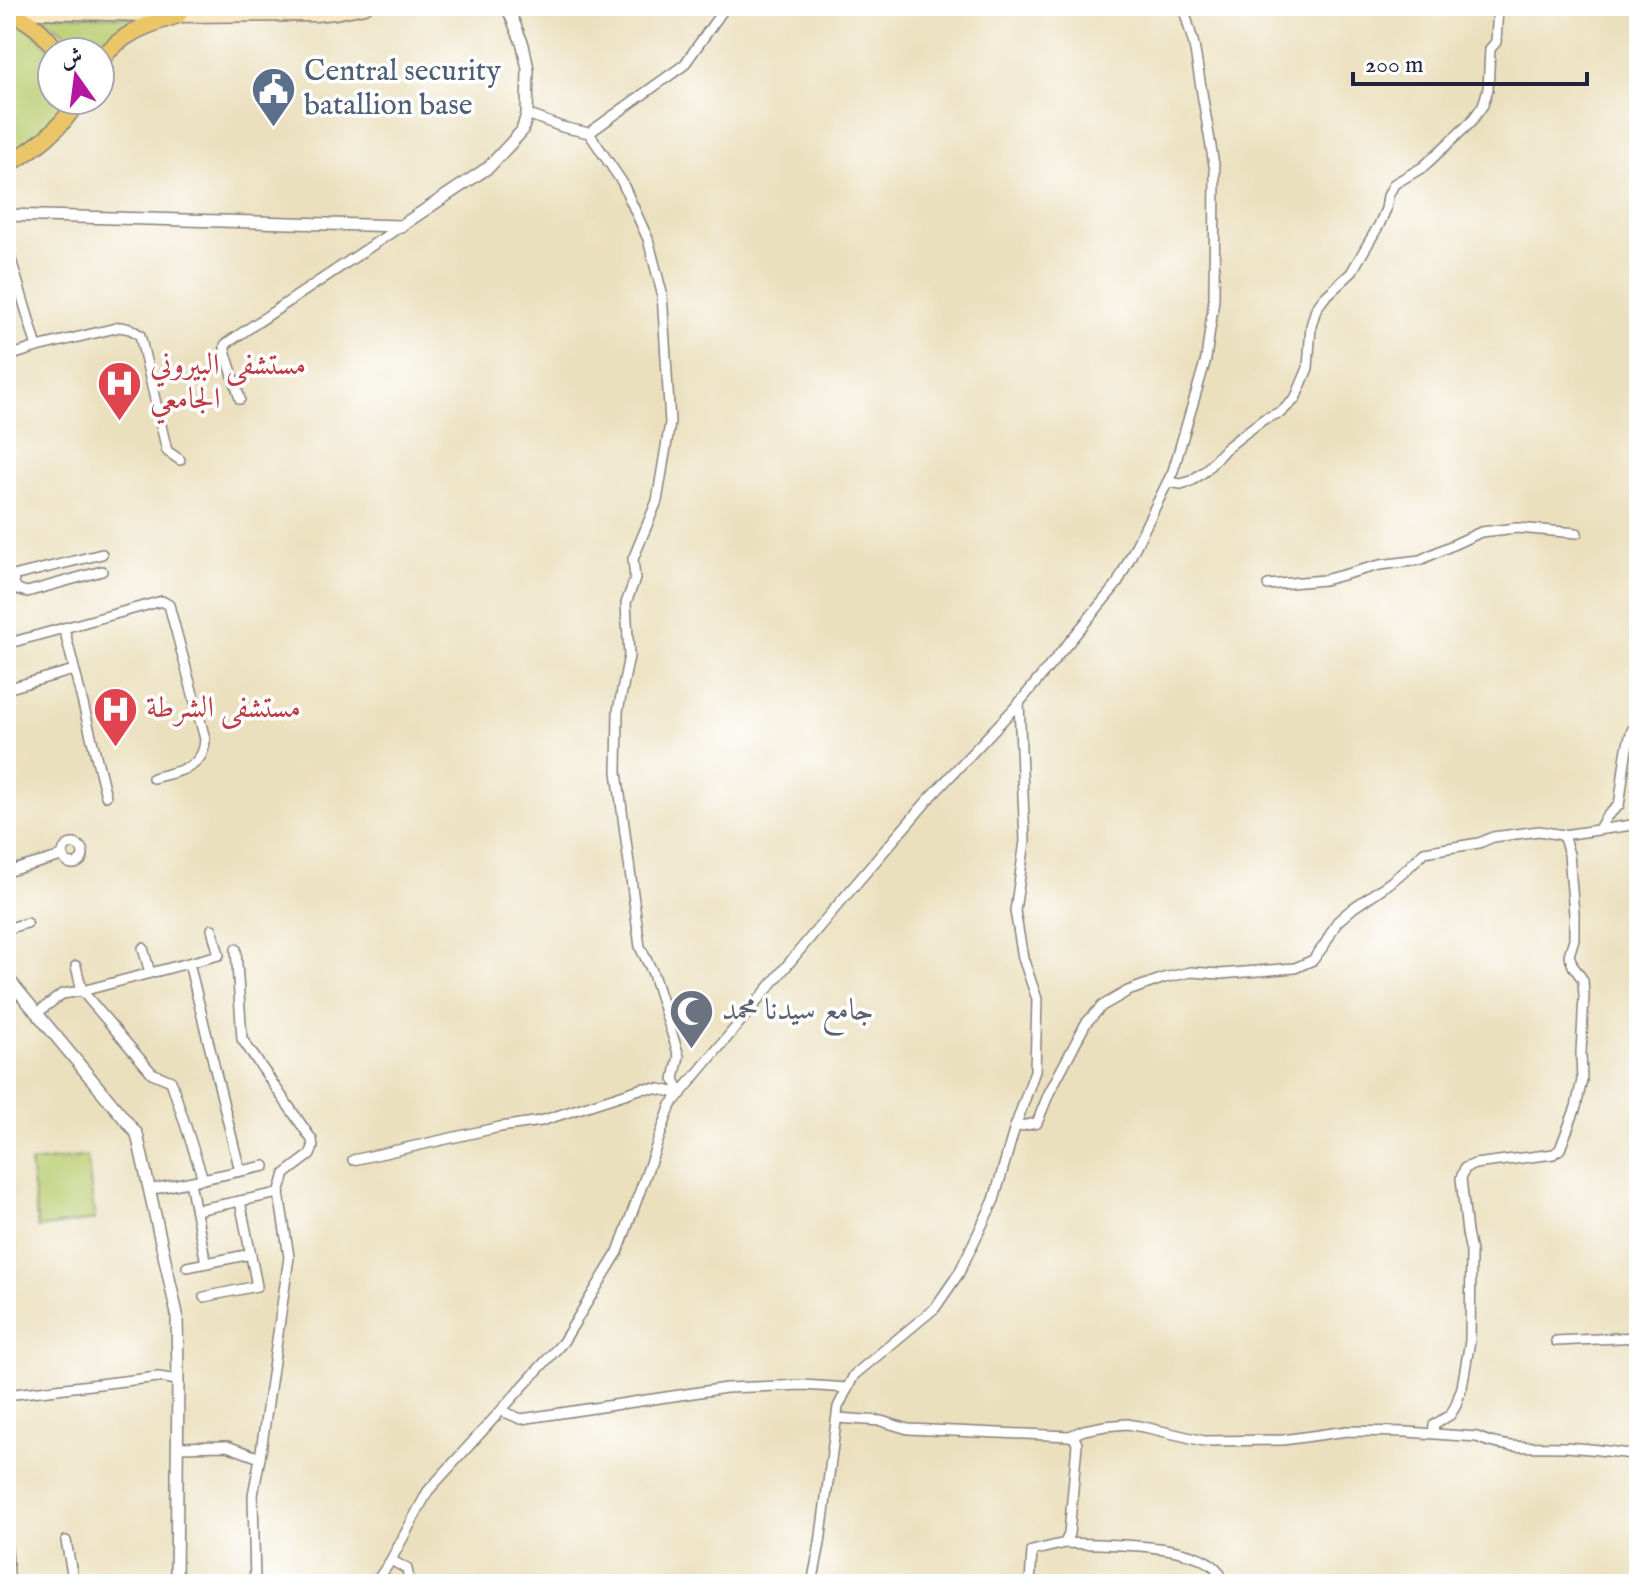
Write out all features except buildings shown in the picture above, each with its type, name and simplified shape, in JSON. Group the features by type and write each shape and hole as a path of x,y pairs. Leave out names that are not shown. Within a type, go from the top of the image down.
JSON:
{"highway":[{"path":"6,10 25,19 45,36"},
{"path":"116,44 138,29 178,15"},
{"path":"56,130 62,116"},
{"path":"6,166 56,130 69,116"}],"main road":[{"path":"6,10 178,15 315,14 365,6"}],"street":[{"path":"240,399 225,345 489,167 522,131 527,114 528,69 523,45 507,6"},
{"path":"589,133 684,65 726,6"},
{"path":"375,1584 428,1491 563,1342 618,1252 671,1105 928,800 1019,703 1117,584 1173,471 1206,359 1214,299 1215,171 1194,45 1183,6"},
{"path":"1168,482 1181,484 1191,481 1244,434 1264,419 1281,412 1295,399 1308,368 1311,326 1316,309 1351,273 1379,225 1394,184 1423,167 1471,122 1483,105 1488,89 1490,49 1496,42 1498,6"},
{"path":"527,114 589,133 629,196 648,239 662,293 670,423 657,501 633,559 635,579 626,603 629,656 618,711 617,772 640,947 652,971 679,1056 674,1079 681,1094"},
{"path":"6,215 401,226"},
{"path":"6,243 37,347"},
{"path":"6,357 120,327 130,329 140,335 167,451 180,460"},
{"path":"1268,585 1324,580 1380,565 1420,560 1481,532 1517,528 1577,533"},
{"path":"102,554 9,578 17,589 27,592 102,571"},
{"path":"6,644 162,601 169,605 205,739 205,751 199,761 188,768 153,778"},
{"path":"64,628 106,796"},
{"path":"6,689 74,670"},
{"path":"812,1584 838,1407 854,1375 935,1308 959,1273 994,1200 1035,1071 1037,999 1023,958 1015,911 1025,841 1019,703"},
{"path":"1599,829 1619,805 1624,767 1634,724 1639,716"},
{"path":"1015,1127 1037,1123 1049,1093 1086,1023 1102,1006 1128,991 1191,972 1247,973 1295,968 1313,960 1337,922 1391,882 1424,852 1539,831 1563,835 1639,824"},
{"path":"1433,1433 1434,1425 1450,1415 1455,1407 1470,1341 1471,1252 1461,1178 1465,1168 1554,1154 1560,1149 1576,1107 1582,1080 1583,980 1569,955 1574,939 1574,914 1569,854 1563,835"},
{"path":"6,872 62,856"},
{"path":"6,929 27,923"},
{"path":"37,1013 62,994 219,955 212,929"},
{"path":"143,948 150,973"},
{"path":"236,949 242,1039 312,1140 313,1147 310,1155 285,1174 279,1193 289,1257 253,1495 255,1584"},
{"path":"189,963 240,1171"},
{"path":"76,966 82,991 152,1073 171,1081 203,1179"},
{"path":"6,976 137,1134 177,1314 176,1584"},
{"path":"353,1160 500,1127 541,1121 643,1088 681,1094"},
{"path":"149,1190 265,1166"},
{"path":"190,1182 206,1263"},
{"path":"196,1210 279,1193"},
{"path":"204,1297 257,1286 240,1201"},
{"path":"187,1267 251,1254"},
{"path":"1556,1341 1639,1337"},
{"path":"6,1395 158,1377 178,1380"},
{"path":"502,1411 521,1419 726,1388 803,1385 848,1388"},
{"path":"837,1418 881,1421 908,1429 1070,1436 1084,1430 1127,1424 1204,1441 1283,1440 1347,1431 1433,1433 1477,1437 1510,1446 1564,1447 1639,1455"},
{"path":"1065,1543 1069,1534 1077,1444 1070,1436"},
{"path":"177,1447 227,1446 260,1458"},
{"path":"66,1541 74,1584"},
{"path":"6,1542 10,1584"},
{"path":"1030,1584 1032,1551 1065,1543 1170,1549 1201,1558 1218,1571 1224,1584"},
{"path":"391,1560 407,1569 410,1584"}],"green space":[{"path":"38,14 153,18 116,42 116,36 67,36"},
{"path":"6,15 26,23 38,36 36,116 63,116 6,159"},
{"path":"87,1156 95,1220 38,1228 30,1163"}],"place":[{"name":"Central security batallion base","path":"273,128"},
{"name":"مستشفى البيروني الجامعي","path":"119,422"},
{"name":"مستشفى الشرطة","path":"115,748"},
{"name":"جامع سيدنا محمد","path":"691,1050"}]}
